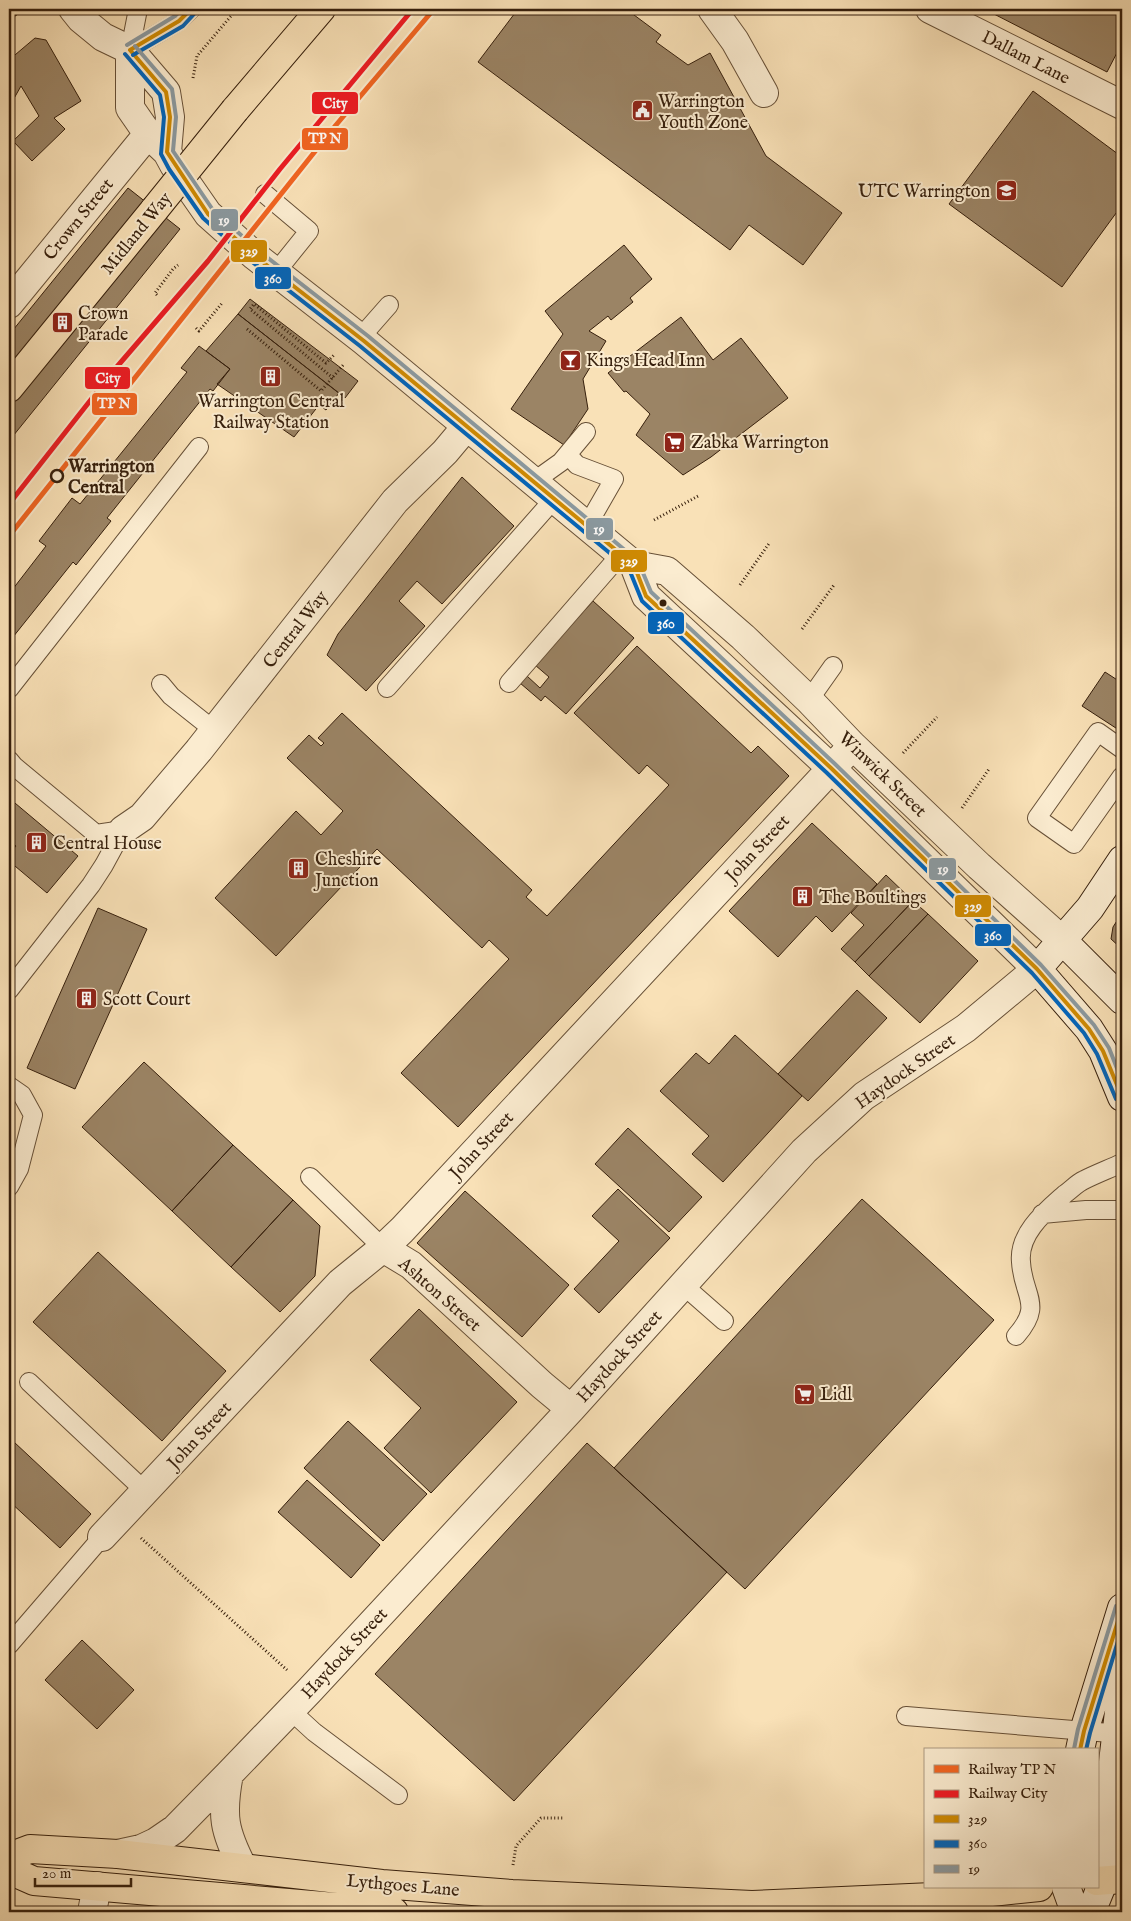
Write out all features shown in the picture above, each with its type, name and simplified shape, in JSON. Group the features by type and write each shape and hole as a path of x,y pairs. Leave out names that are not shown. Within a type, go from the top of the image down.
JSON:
{"highway":[{"name":"Midland Way","path":"9,388 235,110 321,9"},
{"name":"Lythgoes Lane","path":"9,1857 30,1850 118,1854 382,1884 512,1894 752,1905 955,1896 1030,1888"},
{"name":"Lythgoes Lane","path":"9,1870 34,1881 394,1912"}],"street":[{"path":"73,9 81,19 103,37 130,50 166,92 170,118 158,143"},
{"name":"Dallam Lane","path":"930,9 1122,105"},
{"path":"719,11 764,93"},
{"name":"Winwick Street","path":"130,50 130,108 158,143 208,214 276,272 360,338 628,560 646,596 831,768 1037,969 1089,1029 1103,1051 1122,1097"},
{"name":"Crown Street","path":"9,304 158,143"},
{"name":"Central Way","path":"123,830 142,817 215,731 395,501 446,452 466,427"},
{"name":"Winwick Street","path":"628,560 667,571 743,637 852,745 979,866 1063,941 1122,1000"},
{"name":"John Street","path":"111,1528 340,1283 383,1248 852,745"},
{"name":"Haydock Street","path":"118,1854 141,1849 156,1842 175,1829 309,1691 571,1409 804,1152 864,1096 966,1028 1037,969 1090,908 1122,860"},
{"name":"Ashton Street","path":"383,1248 411,1265 542,1385 571,1409"},
{"path":"1082,1740 1122,1608"},
{"path":"1092,1912 1108,1880 1108,1804 1120,1734 1122,1687"},
{"path":"229,1774 224,1797 223,1814 229,1836 243,1868"},
{"path":"92,1912 97,1886"},
{"path":"1066,1888 1075,1912"}],"lane":[{"path":"130,50 138,9"},
{"path":"130,50 179,21 191,9"},
{"path":"265,194 309,231 276,272"},
{"path":"360,338 389,305"},
{"path":"533,482 561,462 586,432"},
{"path":"9,689 199,447"},
{"path":"568,455 577,465 614,480 587,526"},
{"path":"387,688 554,499"},
{"path":"509,683 628,560"},
{"path":"808,700 833,666"},
{"path":"161,684 171,696 215,731"},
{"path":"1122,749 1098,732 1037,818 1074,844 1122,776"},
{"name":"Central Way","path":"9,760 96,834 123,830"},
{"name":"Central Way","path":"9,990 91,885 123,830"},
{"path":"9,1086 22,1095 33,1116 19,1169 9,1187"},
{"path":"1016,1336 1028,1323 1032,1304 1025,1285 1020,1261 1024,1244 1032,1228 1042,1214 1082,1181 1122,1163"},
{"name":"Ashton Street","path":"310,1178 383,1248"},
{"path":"1042,1214 1086,1210 1122,1210"},
{"path":"683,1284 724,1321"},
{"path":"29,1382 146,1492"},
{"path":"9,1645 111,1528"},
{"path":"290,1710 314,1732 398,1795"},
{"path":"906,1716 1082,1740 1120,1734"}],"path":[{"path":"192,84 196,56 237,9"},
{"path":"157,295 154,293 172,269 178,265"},
{"path":"196,328 200,331 223,302"},
{"path":"333,378 250,309 254,304 326,363 335,353"},
{"path":"247,329 321,391 346,362"},
{"path":"654,520 700,495"},
{"path":"740,585 770,542"},
{"path":"802,629 834,585"},
{"path":"903,753 937,717"},
{"path":"961,809 989,769"},
{"path":"111,1528 309,1691"},
{"path":"512,1894 512,1872 516,1846 541,1818 564,1818"}],"shaded area":[{"path":"41,1907 47,1912 9,1912 9,1908"}],"building":[{"path":"9,9 26,9 9,20"},
{"name":"Warrington Youth Zone","path":"518,9 626,9 661,35 656,42 688,65 710,53 766,156 842,213 803,265 749,225 730,250 478,62"},
{"path":"992,9 1122,9 1122,43 1107,72 992,13"},
{"path":"35,38 46,40 81,101 54,118 65,129 32,161 13,141 39,116 21,86 12,102 9,100 9,60"},
{"path":"1033,91 1122,157 1122,205 1062,287 949,204"},
{"name":"Crown Parade","path":"128,188 180,229 9,441 9,335"},
{"name":"Kings Head Inn","path":"624,245 652,279 630,298 633,302 611,320 608,316 589,331 606,341 583,379 588,409 564,445 511,409 563,334 545,311"},
{"path":"250,299 358,381 345,398 238,314"},
{"name":"Warrington Central Railway Station","path":"238,314 339,393 326,410 319,405 294,437 217,384 230,369 206,351"},
{"path":"681,317 713,360 741,338 788,398 711,457 683,475 636,435 650,414 626,391 624,392 608,373"},
{"path":"199,346 230,369 213,391 210,389 107,518 111,521 76,565 73,562 9,642 9,594 46,546 39,541 72,498 80,504 187,372 181,368"},
{"path":"462,477 514,526 442,604 417,581 399,601 425,626 366,691 327,655 338,634"},
{"path":"593,601 634,638 566,714 545,696 541,701 520,683 527,676 540,688 549,677 535,665"},
{"name":"Cheshire Junction","path":"637,646 751,753 758,746 789,776 458,1127 401,1073 509,959 489,940 482,948 377,849 276,956 215,898 296,811 321,835 343,811 287,758 309,735 321,746 324,743 318,738 342,713 532,890 526,897 547,916 669,785 647,765 639,774 574,713"},
{"path":"1105,672 1122,683 1122,732 1082,706"},
{"name":"Central House","path":"9,798 78,856 47,893 9,861 9,854 16,846 9,840"},
{"name":"The Boultings","path":"812,823 877,884 832,932 816,916 778,957 729,911"},
{"path":"886,875 913,901 855,962 841,949 864,925 851,913"},
{"path":"913,901 928,914 869,976 855,962"},
{"name":"Scott Court","path":"98,908 147,929 75,1089 27,1068"},
{"path":"1122,913 1122,949 1111,939 1113,927"},
{"path":"928,914 978,961 920,1023 869,976"},
{"path":"857,990 887,1018 808,1101 778,1074"},
{"path":"735,1035 802,1096 723,1182 692,1154 709,1136 660,1091 696,1053 709,1064"},
{"path":"144,1062 233,1145 172,1211 82,1127"},
{"path":"628,1128 702,1197 669,1232 595,1164"},
{"path":"233,1145 293,1200 231,1267 172,1211"},
{"path":"618,1189 670,1238 599,1313 574,1289 619,1241 592,1216"},
{"path":"465,1191 569,1285 522,1337 417,1243"},
{"name":"Lidl","path":"862,1199 994,1320 745,1589 614,1468"},
{"path":"293,1200 320,1226 315,1276 280,1312 231,1267"},
{"path":"98,1252 226,1371 162,1441 33,1322"},
{"path":"419,1309 517,1402 431,1493 384,1448 421,1408 370,1360"},
{"path":"348,1421 427,1494 383,1541 304,1468"},
{"path":"14,1442 91,1514 60,1548 9,1501 9,1448"},
{"path":"587,1443 727,1572 514,1801 375,1674"},
{"path":"307,1480 380,1545 351,1578 278,1512"},
{"path":"82,1640 134,1690 97,1729 45,1680"}],"transit line":[{"name":"19","path":"127,45 175,16 182,9"},
{"name":"329","path":"130,50 179,21 191,9"},
{"path":"9,536 336,125 434,9"},
{"name":"360","path":"133,55 183,26 195,13"},
{"name":"19","path":"135,46 172,89 176,117 173,151 213,210 259,251 368,336 638,561 651,592 835,764 1041,965 1094,1025 1109,1048 1122,1081"},
{"name":"329","path":"130,50 166,92 170,117 167,152 208,214 255,256 364,341 634,565 646,596 831,768 1037,969 1089,1029 1103,1051 1122,1097"},
{"name":"360","path":"125,54 160,95 164,117 161,154 169,169 203,218 251,261 360,346 629,569 642,601 827,773 1032,973 1084,1033 1097,1054 1116,1099"},
{"name":"19","path":"1074,1748 1078,1729 1116,1606"},
{"name":"329","path":"1080,1748 1122,1608"},
{"name":"360","path":"1086,1748 1122,1628"}],"rail line":[{"name":"City","path":"9,504 115,369 208,261 280,169 413,9"}],"place":[{"name":"Warrington Youth Zone","path":"642,111"},
{"name":"UTC Warrington","path":"1006,191"},
{"name":"Crown Parade","path":"62,323"},
{"name":"Kings Head Inn","path":"570,360"},
{"name":"Warrington Central Railway Station","path":"271,376"},
{"name":"Zabka Warrington","path":"675,442"},
{"name":"Warrington Central","path":"57,476"},
{"name":"Central House","path":"37,843"},
{"name":"Cheshire Junction","path":"299,869"},
{"name":"The Boultings","path":"803,897"},
{"name":"Scott Court","path":"87,999"},
{"name":"Lidl","path":"804,1394"}]}
